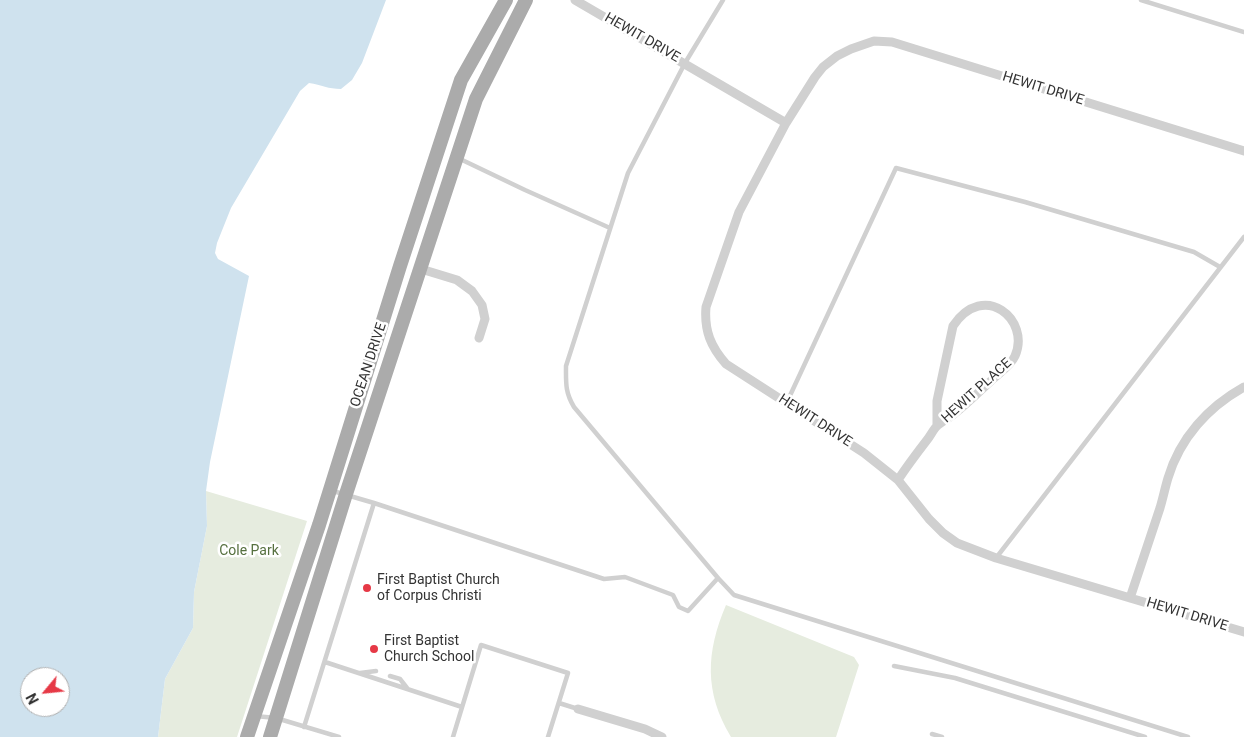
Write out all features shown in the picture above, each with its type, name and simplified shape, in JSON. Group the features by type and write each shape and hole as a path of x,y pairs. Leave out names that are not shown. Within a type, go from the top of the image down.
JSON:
{"main road":[{"name":"OCEAN DRIVE","path":"247,737 319,525 461,80 506,0"},
{"name":"OCEAN DRIVE","path":"270,737 346,494 476,99 526,0"}],"street":[{"name":"HEWIT DRIVE","path":"575,0 786,123"},
{"name":"HEWIT DRIVE","path":"1244,152 902,45 874,41 837,56 823,67 786,123 739,212 706,307 704,322 709,339 716,352 726,364 864,453 898,480 929,519 943,533 957,543 996,558 1244,632"},
{"path":"421,269 456,280 472,291 482,305 485,319 479,338"},
{"name":"HEWIT PLACE","path":"898,480 937,426 963,406 1007,366 1015,356 1017,329 1011,319 993,305 980,304 970,308 958,318 953,326 937,401 937,426"},
{"name":"HEWIT DRIVE","path":"1130,598 1168,478 1180,447 1201,420 1229,395 1244,387"},
{"path":"578,709 645,729 662,737"}],"lane":[{"path":"723,0 685,63 628,173 566,366 568,396 574,407 734,595 1188,737"},
{"path":"1141,0 1244,32"},
{"path":"457,157 610,228"},
{"path":"787,402 896,168 1025,202 1194,252 1220,266"},
{"path":"996,558 1244,237"},
{"path":"329,490 374,502 604,579 625,577 673,595 679,607 688,611 718,578"},
{"path":"304,726 374,502"},
{"path":"453,737 481,645 568,673 548,737"},
{"path":"325,662 462,708"},
{"path":"894,666 955,678 1145,737"},
{"path":"359,673 376,671"},
{"path":"390,676 400,679 408,689"},
{"path":"559,703 578,709"},
{"path":"254,716 276,718 339,737"},
{"path":"932,734 942,737"}],"green space":[{"name":"Cole Park","path":"206,491 307,521 237,737 158,737 165,679 193,628 194,592 207,526"},
{"path":"726,605 854,657 859,665 836,737 731,737 716,704 711,672 715,639"}],"water":[{"path":"0,0 386,0 362,63 352,80 341,89 309,83 300,91 231,208 217,243 215,253 218,259 249,276 210,462 206,491 207,526 194,592 193,628 165,679 158,737 0,737"}],"place":[{"name":"First Baptist Church of Corpus Christi","path":"367,588"},
{"name":"First Baptist Church School","path":"374,649"}]}
